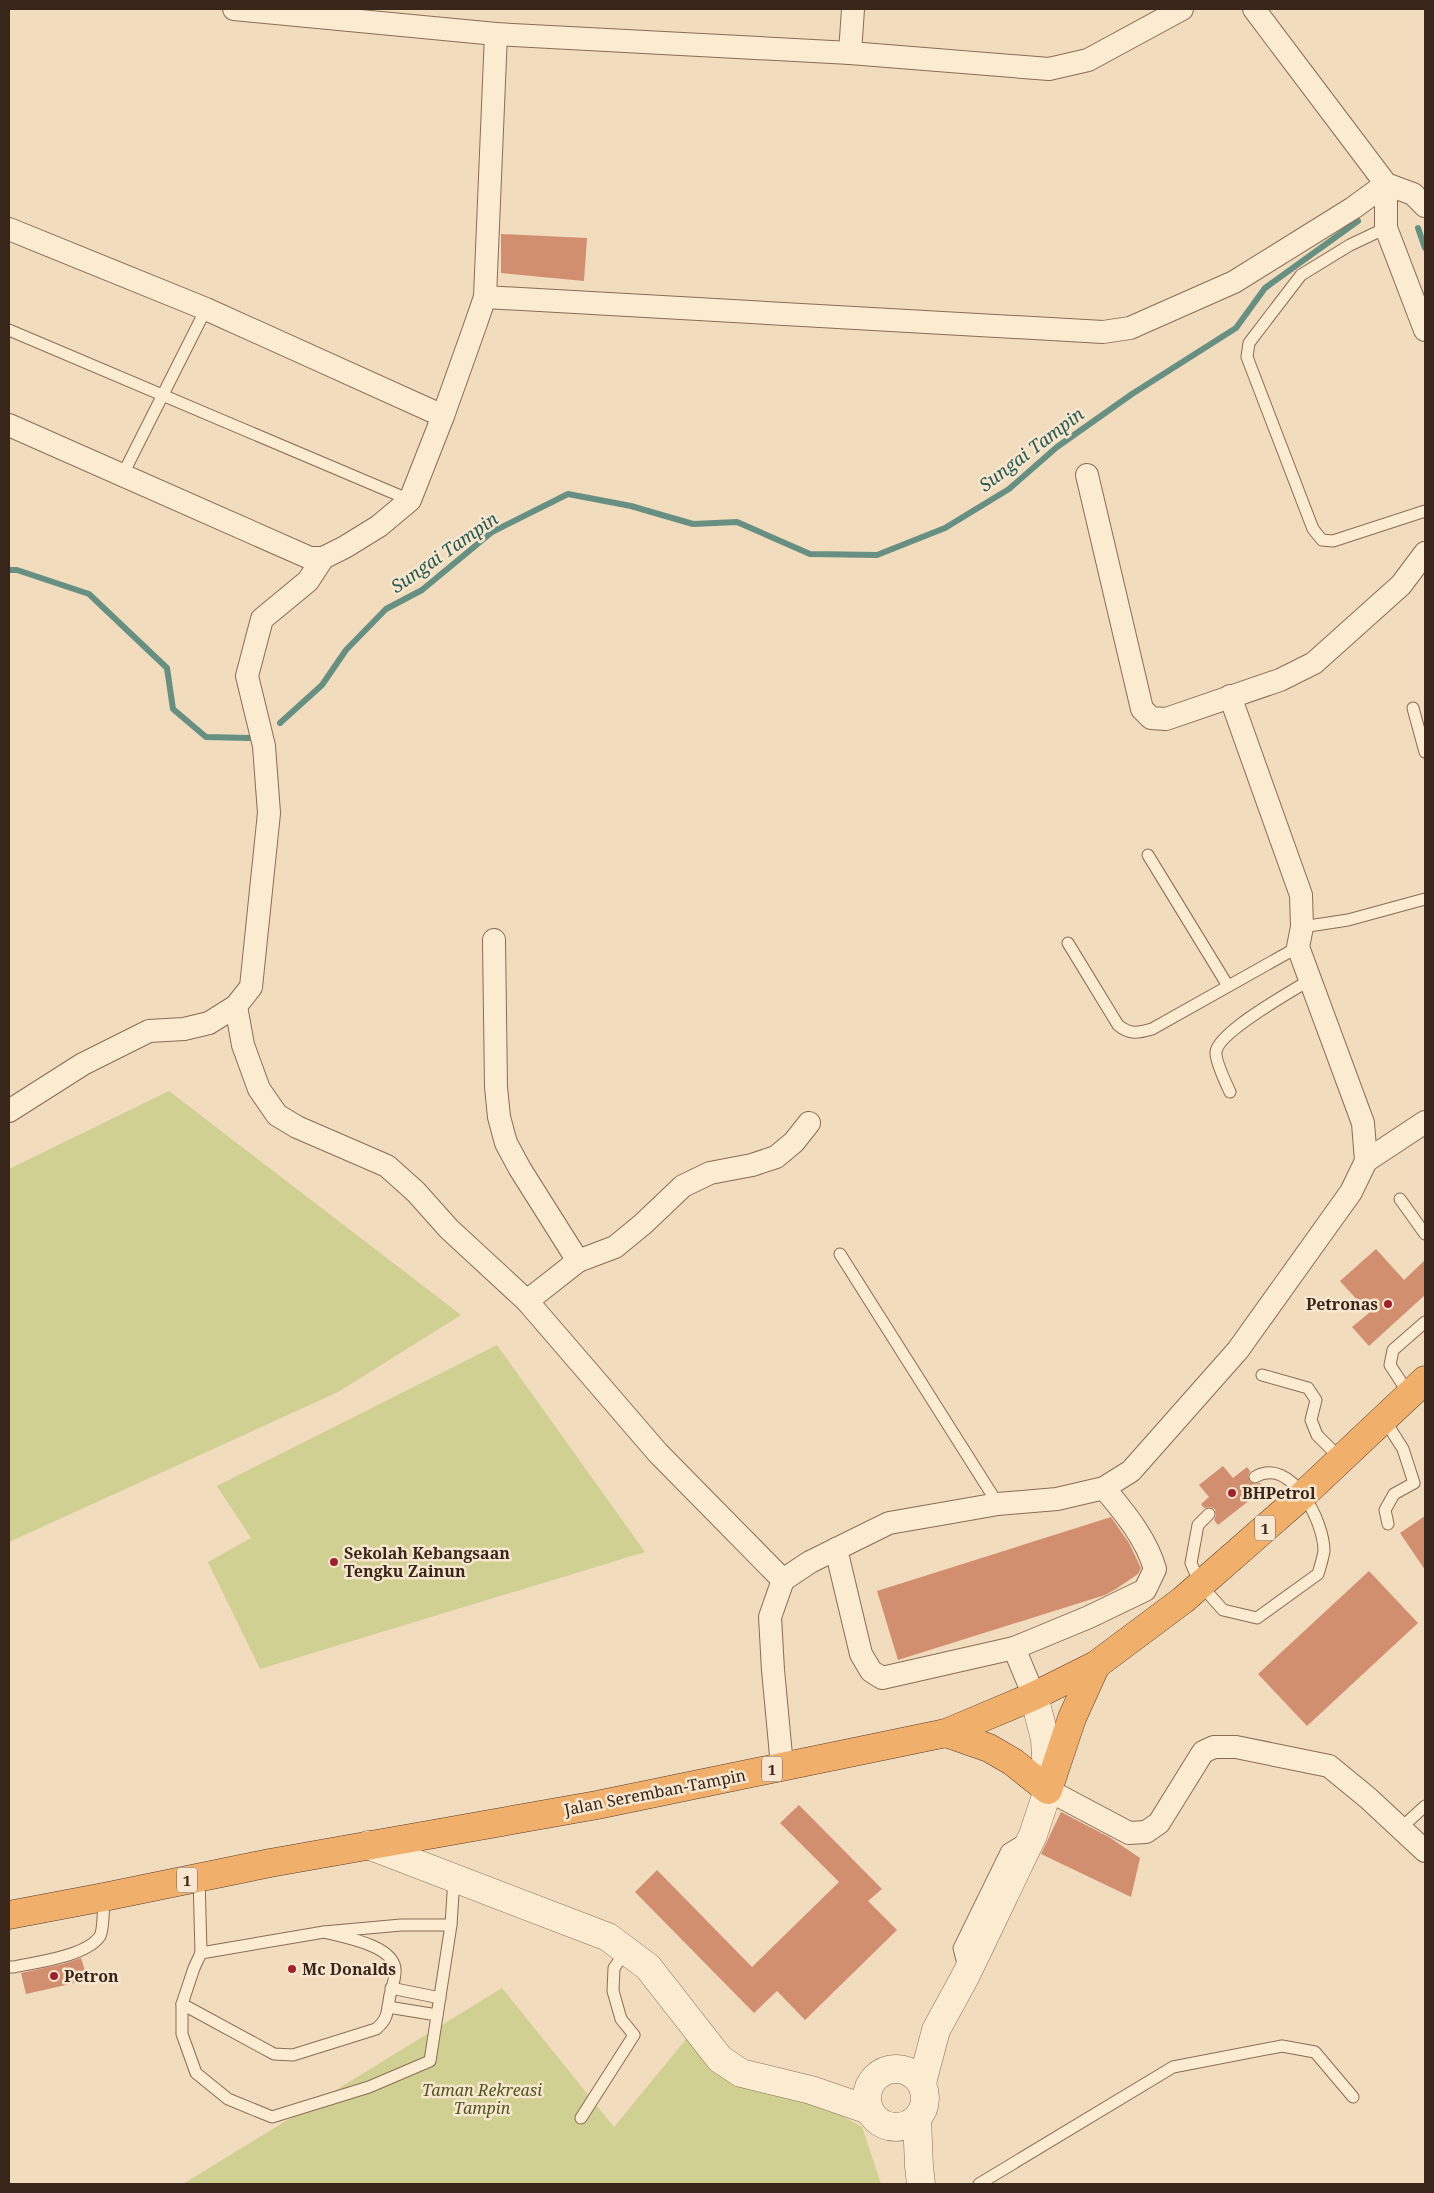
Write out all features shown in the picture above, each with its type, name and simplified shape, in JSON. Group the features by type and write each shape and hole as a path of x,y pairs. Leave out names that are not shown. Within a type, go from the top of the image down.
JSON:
{"highway":[{"name":"Jalan Seremban-Tampin","path":"9,1915 104,1898 198,1877 597,1805 946,1733 1034,1696 1096,1666 1184,1600 1304,1494 1417,1387"},
{"path":"946,1733 989,1748 1013,1762 1048,1790 1072,1718 1096,1666"}],"street":[{"path":"234,9 496,34 850,53 1049,69 1088,60 1182,9"},
{"path":"850,53 853,9"},
{"path":"1254,9 1386,184 1421,196"},
{"path":"9,1111 83,1064 149,1031 184,1028 209,1022 236,1006 251,987 270,813 264,746 246,676 262,619 308,581 323,558 379,526 410,500 443,416 485,297 496,34"},
{"path":"485,297 1103,332 1130,328 1234,282 1353,208 1386,184"},
{"path":"1386,184 1386,228 1425,330"},
{"path":"9,229 206,309 443,416"},
{"path":"9,424 310,558 323,558"},
{"path":"1087,475 1142,709 1151,718 1166,718 1280,680 1314,663 1401,585 1425,553"},
{"path":"782,1766 770,1617 783,1580 810,1562 889,1523 998,1504 1057,1499 1104,1488 1132,1471 1238,1350 1351,1192 1366,1161 1363,1123 1310,980 1300,937 1301,895 1230,696"},
{"path":"494,940 496,1087 499,1117 506,1143 520,1169 578,1261"},
{"path":"236,1006 243,1045 259,1089 277,1115 297,1127 387,1166 416,1192 449,1229 527,1300 658,1453 783,1580"},
{"path":"1366,1161 1425,1122"},
{"path":"527,1300 578,1261 615,1247 643,1224 683,1186 697,1178 752,1165 776,1157 794,1142 809,1123"},
{"path":"836,1549 861,1654 871,1671 882,1678 1014,1648 1090,1617 1145,1590 1155,1569 1150,1553 1126,1514 1104,1488"},
{"path":"922,2083 936,2030 966,1975 1033,1835 1048,1790 1045,1739 1034,1696 1014,1648"},
{"path":"1048,1790 1129,1833 1146,1832 1159,1824 1203,1752 1214,1747 1236,1746 1329,1766 1425,1851"},
{"path":"368,1846 608,1937 627,1949 648,1967 720,2059 740,2073 811,2090 903,2127 917,2119"},
{"path":"920,2175 878,2118 867,2093 886,2073 936,2030"},
{"path":"811,2090 906,2070 915,2075 922,2083 926,2101 917,2119 920,2175"}],"lane":[{"path":"1386,228 1350,245 1301,275 1249,343 1247,357 1313,530 1322,540 1333,541 1425,511"},
{"path":"123,474 206,309"},
{"path":"9,330 410,500"},
{"path":"1413,708 1425,752"},
{"path":"1148,855 1228,986"},
{"path":"1068,943 1118,1025 1125,1031 1134,1034 1152,1029 1228,986 1300,937 1348,920 1425,899"},
{"path":"1230,1092 1216,1054 1218,1046 1237,1027 1310,980"},
{"path":"1400,1199 1425,1234"},
{"path":"840,1254 998,1504"},
{"path":"1417,1387 1390,1365 1393,1350 1425,1322"},
{"path":"1262,1375 1308,1388 1316,1400 1310,1420 1317,1435 1341,1459"},
{"path":"1384,1418 1419,1484 1394,1494 1385,1510 1388,1524"},
{"path":"1209,1514 1198,1525 1191,1563 1200,1584 1223,1610 1257,1618 1318,1574 1324,1550 1316,1519 1304,1494 1283,1475 1262,1473 1255,1476"},
{"path":"1401,1828 1425,1806"},
{"path":"198,1877 201,1953 182,2004 182,2034 196,2073 228,2099 272,2117 369,2087 430,2062 450,1925 454,1878"},
{"path":"9,1967 78,1952 91,1945 100,1935 104,1898"},
{"path":"201,1953 324,1932 401,1925 450,1925"},
{"path":"182,2004 274,2054 293,2055 376,2029 385,2022 395,1970 393,1960 385,1952 361,1942 324,1932"},
{"path":"581,2118 634,2035 622,2019 613,1991 614,1968 627,1949"},
{"path":"391,1988 440,1998"},
{"path":"388,2007 437,2015"},
{"path":"979,2184 1174,2067 1282,2046 1315,2052 1353,2097"}],"green space":[{"path":"169,1091 461,1315 338,1392 9,1542 9,1169"},
{"path":"497,1345 645,1552 260,1669 208,1562 251,1538 217,1486"},
{"name":"Taman Rekreasi Tampin","path":"502,1988 614,2127 692,2032 862,2127 881,2184 183,2184"}],"building":[{"path":"501,234 587,238 584,281 501,273"},
{"name":"Petronas","path":"1376,1249 1404,1280 1425,1260 1425,1295 1369,1346 1352,1327 1369,1313 1340,1281"},
{"name":"BHPetrol","path":"1223,1466 1233,1478 1247,1467 1250,1471 1248,1476 1250,1482 1254,1484 1260,1483 1264,1489 1218,1525 1214,1520 1216,1515 1215,1509 1210,1507 1204,1508 1201,1504 1209,1497 1199,1485"},
{"path":"1425,1516 1425,1570 1400,1533"},
{"path":"1111,1517 1129,1543 1141,1568 1138,1574 1116,1589 1105,1595 898,1660 877,1591"},
{"path":"1369,1571 1418,1623 1307,1726 1258,1674"},
{"path":"799,1805 882,1889 868,1901 897,1930 805,2020 777,1991 754,2013 635,1892 657,1870 752,1967 839,1882 780,1823"},
{"path":"1061,1812 1109,1837 1140,1858 1131,1897 1041,1854"},
{"name":"Petron","path":"81,1958 88,1980 26,1994 21,1973"}],"waterway":[{"name":"Sungai Tampin","path":"280,723 322,685 346,650 386,609 422,590 492,532 568,494 631,506 693,524 737,522 810,554 877,555 945,528 1009,489 1057,447 1132,394 1236,328 1265,288 1358,221"},
{"path":"1418,228 1425,248"},
{"name":"Sungai Tampin","path":"9,570 17,570 89,594 167,668 173,709 206,737 249,738"}],"place":[{"name":"Petronas","path":"1388,1304"},
{"name":"BHPetrol","path":"1232,1493"},
{"name":"Sekolah Kebangsaan Tengku Zainun","path":"334,1562"},
{"name":"Mc Donalds","path":"292,1969"},
{"name":"Petron","path":"54,1976"}]}
